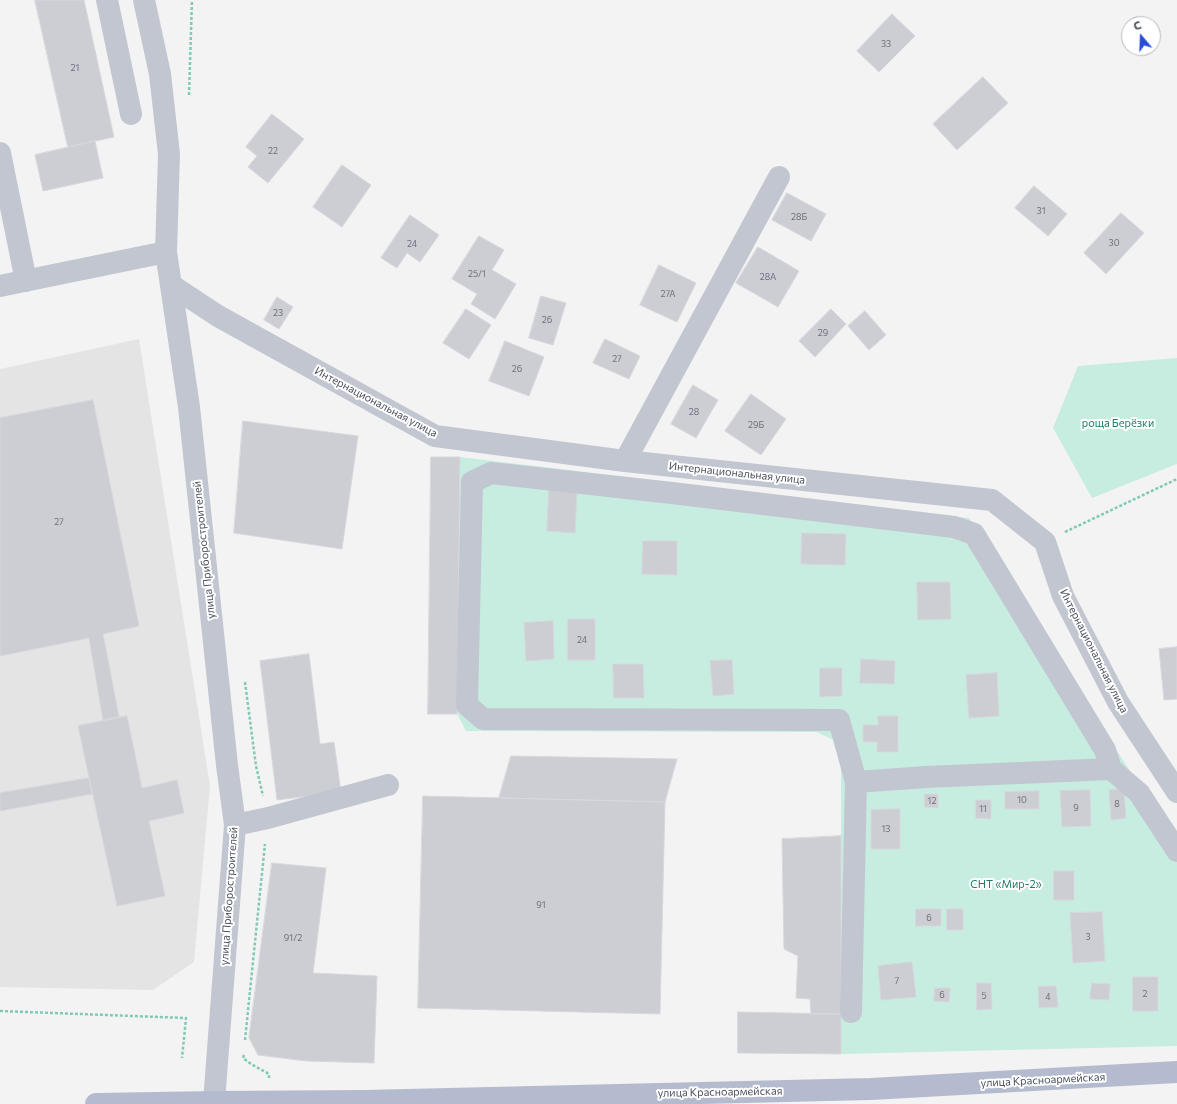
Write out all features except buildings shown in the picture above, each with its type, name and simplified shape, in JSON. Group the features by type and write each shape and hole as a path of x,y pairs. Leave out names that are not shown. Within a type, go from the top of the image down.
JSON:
{"main road":[{"name":"улица Красноармейская","path":"96,1104 364,1102 871,1089 1177,1072"}],"street":[{"path":"107,0 131,114"},
{"name":"улица Приборостроителей","path":"144,0 160,74 169,154 166,252 189,407 227,765 235,825 214,1102"},
{"path":"0,153 26,281"},
{"path":"625,461 779,177"},
{"path":"0,286 166,252"},
{"name":"Интернациональная улица","path":"171,285 218,316 435,436 625,461 992,500 1045,542 1063,596 1118,702 1177,792"},
{"path":"851,1012 856,782 839,720 483,719 467,705 472,482 491,472 954,527 974,534 1105,750 1111,769 1139,793 1177,851"},
{"path":"856,782 926,777 1111,769"},
{"path":"235,825 268,818 388,785"}],"path":[{"path":"1045,542 1177,479"},
{"path":"0,1011 186,1018 182,1058"}],"shaded area":[{"path":"139,339 210,786 194,962 153,990 0,987 0,369"}],"green space":[{"name":"роща Берёзки","path":"1177,358 1177,464 1092,498 1053,428 1078,366"},
{"name":"СНТ «Мир-2»","path":"460,457 969,518 1177,845 1177,1046 841,1054 841,759 834,740 816,732 466,731 457,714"}]}
